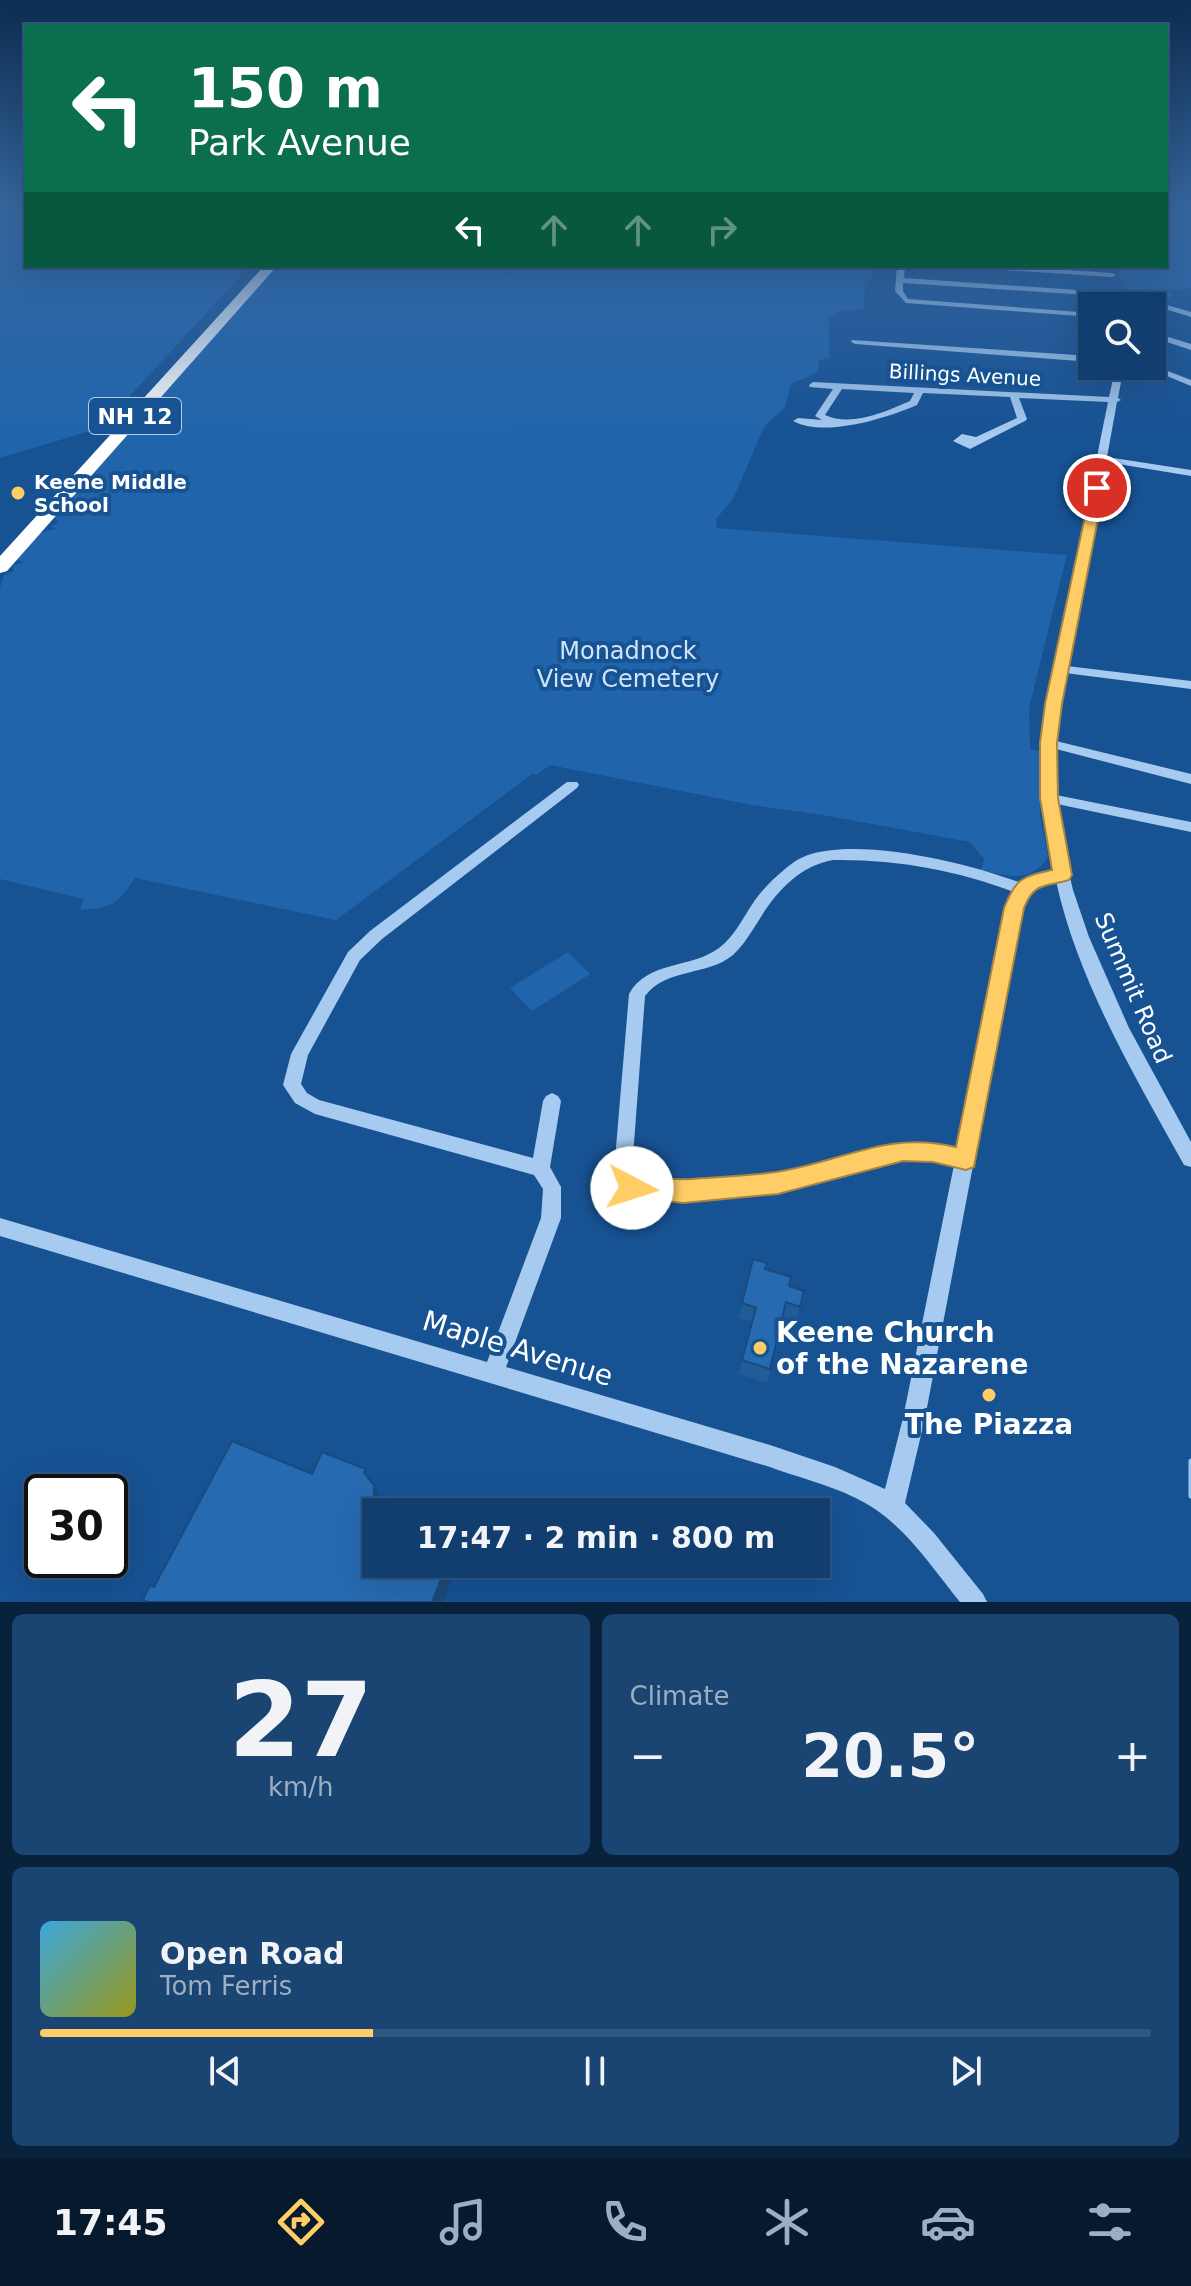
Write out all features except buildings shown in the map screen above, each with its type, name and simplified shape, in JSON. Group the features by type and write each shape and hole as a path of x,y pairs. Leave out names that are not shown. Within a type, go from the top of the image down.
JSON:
{"highway":[{"name":"NH 12","path":"0,567 253,286"}],"street":[{"path":"899,286 900,296 906,301 1078,314"},
{"path":"963,286 1078,296"},
{"path":"1166,307 1191,315"},
{"path":"1166,339 1191,347"},
{"path":"855,342 1078,358"},
{"path":"1166,373 1191,383"},
{"name":"Summit Road","path":"1118,380 1060,669 1049,743 1049,798 1062,875 1093,967 1113,1015 1191,1159"},
{"name":"Billings Avenue","path":"813,385 1116,400"},
{"path":"832,421 820,416 839,386"},
{"path":"798,421 832,421 890,413 914,403 920,390"},
{"path":"977,440 1022,419 1014,395"},
{"path":"1103,459 1191,473"},
{"path":"1060,669 1191,685"},
{"path":"1049,743 1191,779"},
{"path":"494,1372 551,1218 552,1187 540,1168 315,1106 301,1098 292,1085 300,1054 354,956 376,935 572,785"},
{"path":"1049,798 1191,827"},
{"path":"966,1160 933,1152 903,1151 778,1183 683,1191 632,1188 623,1171 637,994 647,982 718,957 728,949 762,901 793,872 814,858 825,855 896,858 1002,879 1022,889"},
{"path":"892,1508 966,1160 1014,908 1022,889 1031,881 1062,875"},
{"path":"540,1168 552,1101"},
{"name":"Maple Avenue","path":"0,1227 770,1456 870,1494 892,1508 975,1602"}],"green space":[{"path":"0,286 232,286 100,428 0,458"},
{"name":"Monadnock View Cemetery","path":"258,286 865,286 864,309 841,310 829,319 829,358 819,360 818,372 791,384 785,407 764,427 733,499 716,519 717,528 1067,555 1029,708 1030,749 1039,751 1040,816 1048,857 1041,866 1026,875 1000,874 981,870 984,859 970,842 752,805 550,765 536,775 532,774 336,920 135,878 113,903 80,910 84,899 0,879 0,588 4,575 14,571 13,565 24,563 18,560 27,543 43,532 56,529 51,526 59,522 53,514 79,509 73,504 74,494 127,431 167,417 173,405 161,401 159,397"},
{"path":"1124,286 1191,286 1168,291 1174,294 1166,301 1166,292 1127,292"},
{"path":"568,952 590,974 532,1011 510,988"}],"waterway":[{"path":"1191,1461 1191,1496"}],"place":[{"name":"Keene Middle School","path":"18,493"},
{"name":"Keene Church of the Nazarene","path":"760,1348"},
{"name":"The Piazza","path":"989,1395"}],"route":[{"path":"632,1188 683,1191 778,1183 903,1151 920,1150 966,1160 1014,908 1022,889 1031,881 1062,875 1049,798 1049,743 1053,704 1097,488"}]}
